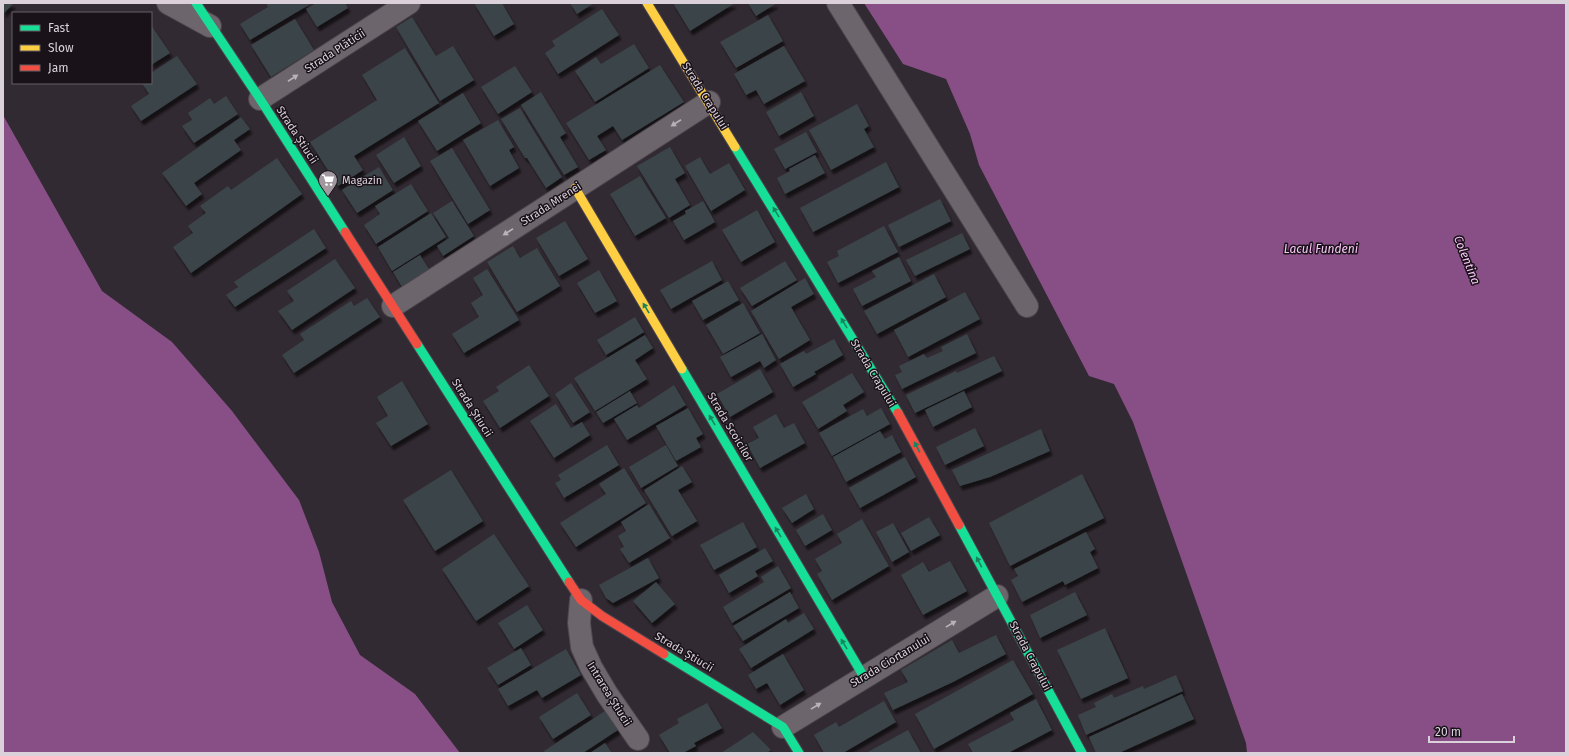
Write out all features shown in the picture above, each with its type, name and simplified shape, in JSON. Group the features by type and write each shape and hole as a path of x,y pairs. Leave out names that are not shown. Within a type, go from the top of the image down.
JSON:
{"street":[{"path":"168,3 210,26"},
{"name":"Strada Știucii","path":"196,3 260,99 580,600 602,616 783,727 799,753"},
{"name":"Strada Plăticii","path":"260,99 410,3"},
{"name":"Strada Crapului","path":"647,3 903,421 1082,753"},
{"path":"838,3 1027,306"},
{"name":"Strada Mrenei","path":"393,306 709,102"},
{"name":"Strada Scoicilor","path":"575,188 864,677"},
{"name":"Strada Ciortanului","path":"783,727 997,596"},
{"name":"Intrarea Știucii","path":"580,600 579,623 582,647 591,667 607,694 638,739"}],"water":[{"name":"Lacul Fundeni","path":"864,3 1566,3 1566,753 1247,753 1246,743 1133,422 1114,384 1089,376 979,165 970,134 946,79 903,64"},
{"path":"3,115 102,291 172,342 232,411 299,500 319,552 332,602 360,655 415,694 460,753 3,753"}],"building":[{"path":"3,3 14,3 3,14"},
{"path":"266,3 312,3 250,40 240,24 268,7"},
{"path":"316,3 345,3 348,8 317,27 306,9"},
{"path":"474,3 502,3 514,24 494,36"},
{"path":"570,3 594,3 577,14"},
{"path":"673,3 735,3 690,31"},
{"path":"748,3 777,3 756,16"},
{"path":"602,9 619,35 558,74 545,53 555,46 552,41"},
{"path":"768,15 783,41 736,68 720,42"},
{"path":"412,17 436,56 453,46 474,80 440,101 396,27"},
{"path":"295,19 314,50 271,77 251,45"},
{"path":"152,26 170,53 152,64"},
{"path":"634,44 649,68 595,102 575,71 596,57 601,64"},
{"path":"784,46 805,81 764,104 756,90 746,95 734,74"},
{"path":"405,48 439,103 354,156 363,170 338,186 310,142 377,100 362,75"},
{"path":"177,56 197,84 141,121 131,106 149,94 143,84 152,84 152,72"},
{"path":"660,65 684,102 622,140 613,126 597,136 606,150 589,160 566,123"},
{"path":"515,66 532,92 498,114 481,87"},
{"path":"541,92 566,133 560,137 578,167 564,175 521,105"},
{"path":"801,92 814,116 779,136 766,112"},
{"path":"463,93 481,123 437,151 418,121"},
{"path":"226,96 238,114 194,143 182,126 192,120 188,113 210,98 214,104"},
{"path":"857,104 869,126 864,129 874,147 831,170 809,130"},
{"path":"520,108 562,177 546,188 527,158 525,158 501,119"},
{"path":"241,117 250,129 234,140 241,150 194,183 202,194 186,206 162,173"},
{"path":"498,120 514,147 509,150 519,168 490,186 463,140"},
{"path":"806,132 817,152 785,169 774,149"},
{"path":"404,137 421,166 394,183 376,155"},
{"path":"670,147 685,173 675,179 690,205 669,218 637,166"},
{"path":"452,148 490,210 468,224 430,161"},
{"path":"815,155 825,173 785,194 777,178 790,171 789,169"},
{"path":"700,157 710,174 729,163 745,190 711,211 685,166"},
{"path":"277,158 302,194 191,273 173,247 193,233 188,226 206,213 200,206 228,186 231,190"},
{"path":"886,162 899,187 813,232 800,208"},
{"path":"379,167 393,190 357,213 342,190"},
{"path":"640,176 666,218 635,236 610,194"},
{"path":"411,184 428,211 376,244 364,225 380,214 375,206"},
{"path":"940,199 951,221 899,247 888,225"},
{"path":"452,201 474,236 443,256 437,246 449,238 433,213"},
{"path":"703,201 715,222 684,240 673,221 686,214 685,211"},
{"path":"757,210 775,242 741,262 722,230"},
{"path":"431,213 446,237 392,271 378,247"},
{"path":"565,221 588,259 559,276 536,238"},
{"path":"884,226 898,252 838,283 827,262 839,256 837,251"},
{"path":"314,229 326,248 235,307 226,295 238,287 234,282"},
{"path":"962,233 970,249 915,276 906,260"},
{"path":"513,246 520,258 537,248 560,286 517,312 487,262"},
{"path":"420,255 429,269 402,287 393,272"},
{"path":"899,257 911,281 862,306 853,289 876,277 872,271"},
{"path":"335,259 355,288 292,330 278,311 294,301 287,291"},
{"path":"712,261 722,280 671,309 660,290"},
{"path":"785,261 797,280 752,306 740,288"},
{"path":"487,269 519,320 464,353 452,334 479,317 471,303 483,295 473,278"},
{"path":"599,270 617,301 595,313 577,283"},
{"path":"934,274 946,297 877,334 864,311"},
{"path":"805,278 814,294 791,307 810,340 779,359 751,311"},
{"path":"728,281 739,300 703,320 692,301"},
{"path":"965,292 980,319 908,357 894,330"},
{"path":"367,298 380,317 294,373 282,355 304,340 300,334 351,301 354,306"},
{"path":"743,303 760,333 723,354 706,325"},
{"path":"635,317 644,332 606,355 597,340"},
{"path":"762,334 776,360 764,368 760,361 731,377 720,357"},
{"path":"967,334 976,353 902,389 895,375 902,372 899,366 924,354 927,358 943,351 941,347"},
{"path":"645,335 653,348 635,360 647,379 595,411 574,378"},
{"path":"834,339 843,355 814,372 816,374 793,387 780,364 804,351 806,354"},
{"path":"994,356 1002,371 915,413 906,395 956,371 957,373"},
{"path":"529,365 549,396 500,428 483,401 499,391 496,387"},
{"path":"760,369 773,392 730,417 717,394"},
{"path":"852,373 864,392 843,405 847,411 818,429 802,402"},
{"path":"402,381 428,424 391,446 376,423 388,416 377,397"},
{"path":"571,383 590,412 573,423 555,394"},
{"path":"674,385 686,405 627,440 614,419 637,405 639,408"},
{"path":"630,391 637,403 603,423 596,412"},
{"path":"964,391 972,407 933,427 925,410"},
{"path":"556,404 571,428 582,422 590,435 554,458 530,421"},
{"path":"688,408 703,434 696,438 701,447 676,461 656,426"},
{"path":"881,408 890,424 832,456 819,433 863,409 867,416"},
{"path":"776,414 784,428 794,423 805,443 760,468 747,444 759,438 753,427"},
{"path":"975,428 984,446 945,465 936,447"},
{"path":"1041,429 1050,451 990,477 960,486 952,470"},
{"path":"880,431 885,439 892,435 901,452 846,482 833,457"},
{"path":"607,445 619,465 564,498 555,483 561,480 558,475"},
{"path":"666,445 678,466 641,488 629,467"},
{"path":"905,457 916,477 860,508 849,488"},
{"path":"682,466 692,482 678,490 697,521 672,536 644,490"},
{"path":"624,468 646,503 576,547 560,523 606,494 599,484"},
{"path":"451,470 483,521 435,551 403,500"},
{"path":"1082,474 1104,518 1010,566 989,523"},
{"path":"806,494 814,509 792,523 782,508"},
{"path":"649,504 670,538 629,563 620,549 624,547 618,536 626,531 621,522"},
{"path":"823,514 832,530 805,546 796,530"},
{"path":"929,517 940,535 911,551 901,533"},
{"path":"862,519 889,566 832,600 817,574 822,571 815,559 842,543 837,534"},
{"path":"743,522 757,547 714,570 700,545"},
{"path":"893,523 909,552 892,562 876,532"},
{"path":"1086,532 1095,549 1090,552 1098,568 1065,585 1063,581 1022,602 1011,580 1018,576 1014,569"},
{"path":"494,534 529,586 476,621 442,569"},
{"path":"765,548 773,561 755,571 758,576 729,593 719,575"},
{"path":"648,558 659,578 613,603 606,598 599,585"},
{"path":"950,561 967,591 923,615 901,575 923,562 929,572"},
{"path":"778,566 791,588 732,623 723,607 764,582 761,577"},
{"path":"656,582 675,604 652,623 633,601"},
{"path":"790,592 799,608 743,641 733,626"},
{"path":"1075,592 1087,615 1040,638 1030,615"},
{"path":"527,605 543,630 514,649 498,623"},
{"path":"804,613 814,629 751,668 739,649 786,619 788,623"},
{"path":"1105,628 1128,678 1081,699 1057,650"},
{"path":"996,635 1006,654 953,682 893,710 884,693 908,682 901,670 952,640 959,653"},
{"path":"521,648 531,665 498,685 487,668"},
{"path":"566,649 581,675 542,698 537,690 508,706 498,689"},
{"path":"783,654 804,690 780,705 767,683 756,689 748,675"},
{"path":"1013,660 1033,694 934,749 915,714"},
{"path":"1176,675 1183,691 1086,735 1078,715 1096,707 1094,703 1112,694 1114,698 1143,686 1144,689"},
{"path":"577,693 591,715 553,739 539,717"},
{"path":"1182,694 1194,719 1119,753 1096,753 1089,737"},
{"path":"1036,699 1052,730 1008,753 973,753 968,744 1014,720 1010,713"},
{"path":"884,701 896,722 843,753 824,753 814,735 836,722 839,727"},
{"path":"707,703 722,728 694,743 696,746 683,753 670,753 659,735 679,723 677,719"},
{"path":"611,707 624,726 583,753 545,753 544,751"},
{"path":"908,730 921,753 866,753"},
{"path":"753,732 771,750 767,753 721,753"},
{"path":"605,743 612,753 590,753"}],"traffic: fast":[{"path":"196,3 260,99 345,232"},
{"path":"735,147 898,413"},
{"path":"417,344 569,582"},
{"path":"682,369 864,677"},
{"path":"959,525 1082,753"},
{"path":"664,654 783,727 799,753"}],"traffic: slow":[{"path":"647,3 735,147"},
{"path":"575,188 682,369"}],"traffic: jam":[{"path":"345,232 417,344"},
{"path":"898,413 959,525"},
{"path":"569,582 581,600 602,616 664,654"}],"place":[{"name":"Magazin","path":"328,197"}],"water label":[{"name":"Colentina","path":"1467,260"}]}
